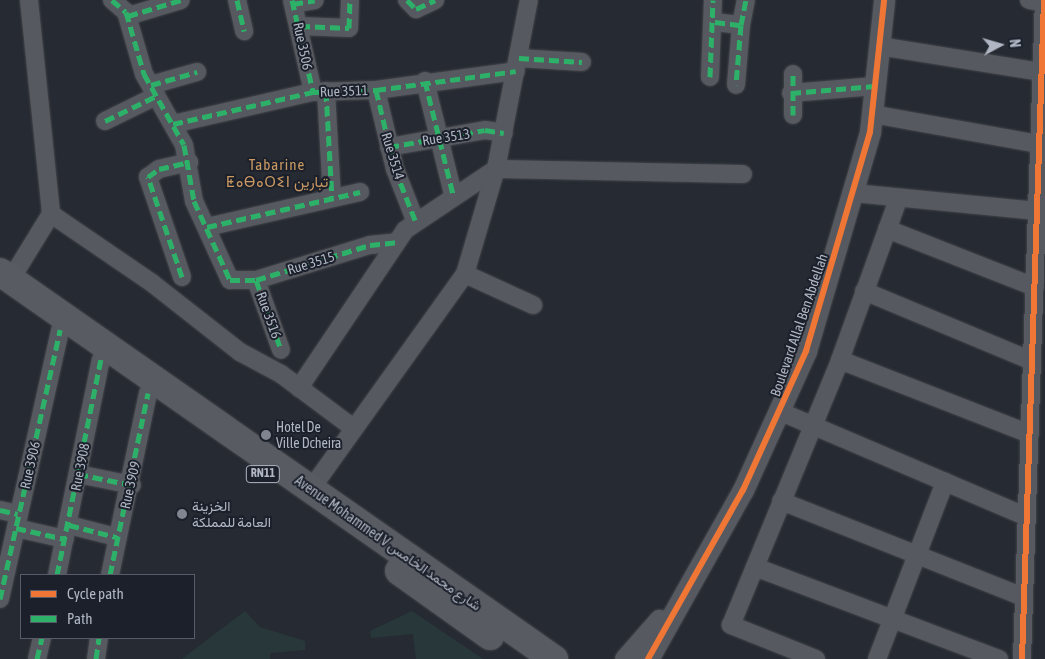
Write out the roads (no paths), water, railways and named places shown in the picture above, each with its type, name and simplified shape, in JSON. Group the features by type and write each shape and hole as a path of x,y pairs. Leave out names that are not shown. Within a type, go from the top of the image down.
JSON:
{"main road":[{"name":"Avenue Mohammed V شارع محمد الخامس","path":"4,280 60,330 373,550 442,605 526,659"},
{"name":"Avenue Mohammed V شارع محمد الخامس","path":"4,280 311,489 554,659"}],"street":[{"path":"4,280 51,214 30,0"},
{"path":"112,0 128,16 139,63 173,124 189,162 194,201 207,227 360,192"},
{"path":"128,16 181,0"},
{"path":"236,0 244,31"},
{"path":"293,2 315,0"},
{"path":"300,26 349,28 350,0"},
{"path":"407,0 416,9 435,0"},
{"path":"311,489 352,427 465,274 496,169 518,65 529,0"},
{"path":"710,77 715,22 713,0"},
{"path":"736,85 741,25 746,0"},
{"name":"Boulevard Allal Ben Abdellah","path":"648,659 681,596 743,490 781,412 809,342 854,193 872,114 884,0"},
{"path":"1022,659 1042,72 1039,1"},
{"name":"Rue 3506","path":"293,2 320,92 332,197"},
{"path":"715,22 741,25"},
{"path":"879,46 1042,72"},
{"name":"Rue 3511","path":"173,124 320,92 376,90 518,65 582,62"},
{"path":"105,121 154,91 197,72"},
{"path":"793,74 791,93 793,115"},
{"path":"425,81 436,138 453,194"},
{"path":"791,93 875,86"},
{"name":"Rue 3514","path":"376,90 389,147 415,220"},
{"path":"872,114 1039,144"},
{"name":"Rue 3513","path":"389,147 485,130 504,133"},
{"path":"182,277 148,177 159,169 189,162"},
{"path":"298,388 397,242 415,220 453,194 496,169 743,174"},
{"path":"854,193 898,200 1037,211"},
{"path":"808,657 731,625 756,567 810,425 840,360 898,200"},
{"path":"51,214 152,283 240,352 298,388 352,427"},
{"name":"Rue 3515","path":"207,227 227,277 235,281 256,280 370,245 397,242"},
{"path":"887,229 1035,287"},
{"path":"465,274 533,305"},
{"name":"Rue 3516","path":"256,280 281,350"},
{"path":"864,291 1032,361"},
{"name":"Rue 3906","path":"0,599 60,330"},
{"name":"Rue 3908","path":"57,574 101,359"},
{"path":"840,360 1030,434"},
{"name":"Rue 3909","path":"110,574 116,537 132,485 148,393"},
{"path":"781,412 1027,516"},
{"path":"78,474 132,485"},
{"path":"877,659 945,482"},
{"path":"781,501 1024,596"},
{"path":"0,510 17,521 67,532 116,537"},
{"path":"756,567 999,659"},
{"name":"Boulevard Allal Ben Abdellah","path":"625,659 681,596"},
{"path":"37,659 42,639"},
{"path":"96,659 99,639"}],"place":[{"name":"Hotel De Ville Dcheira","path":"266,435"},
{"name":"الخزينة العامة للمملكة","path":"182,514"}],"district":[{"name":"Tabarine ⵟⴰⴱⴰⵔⵉⵏ تبارين","path":"277,172"}]}
